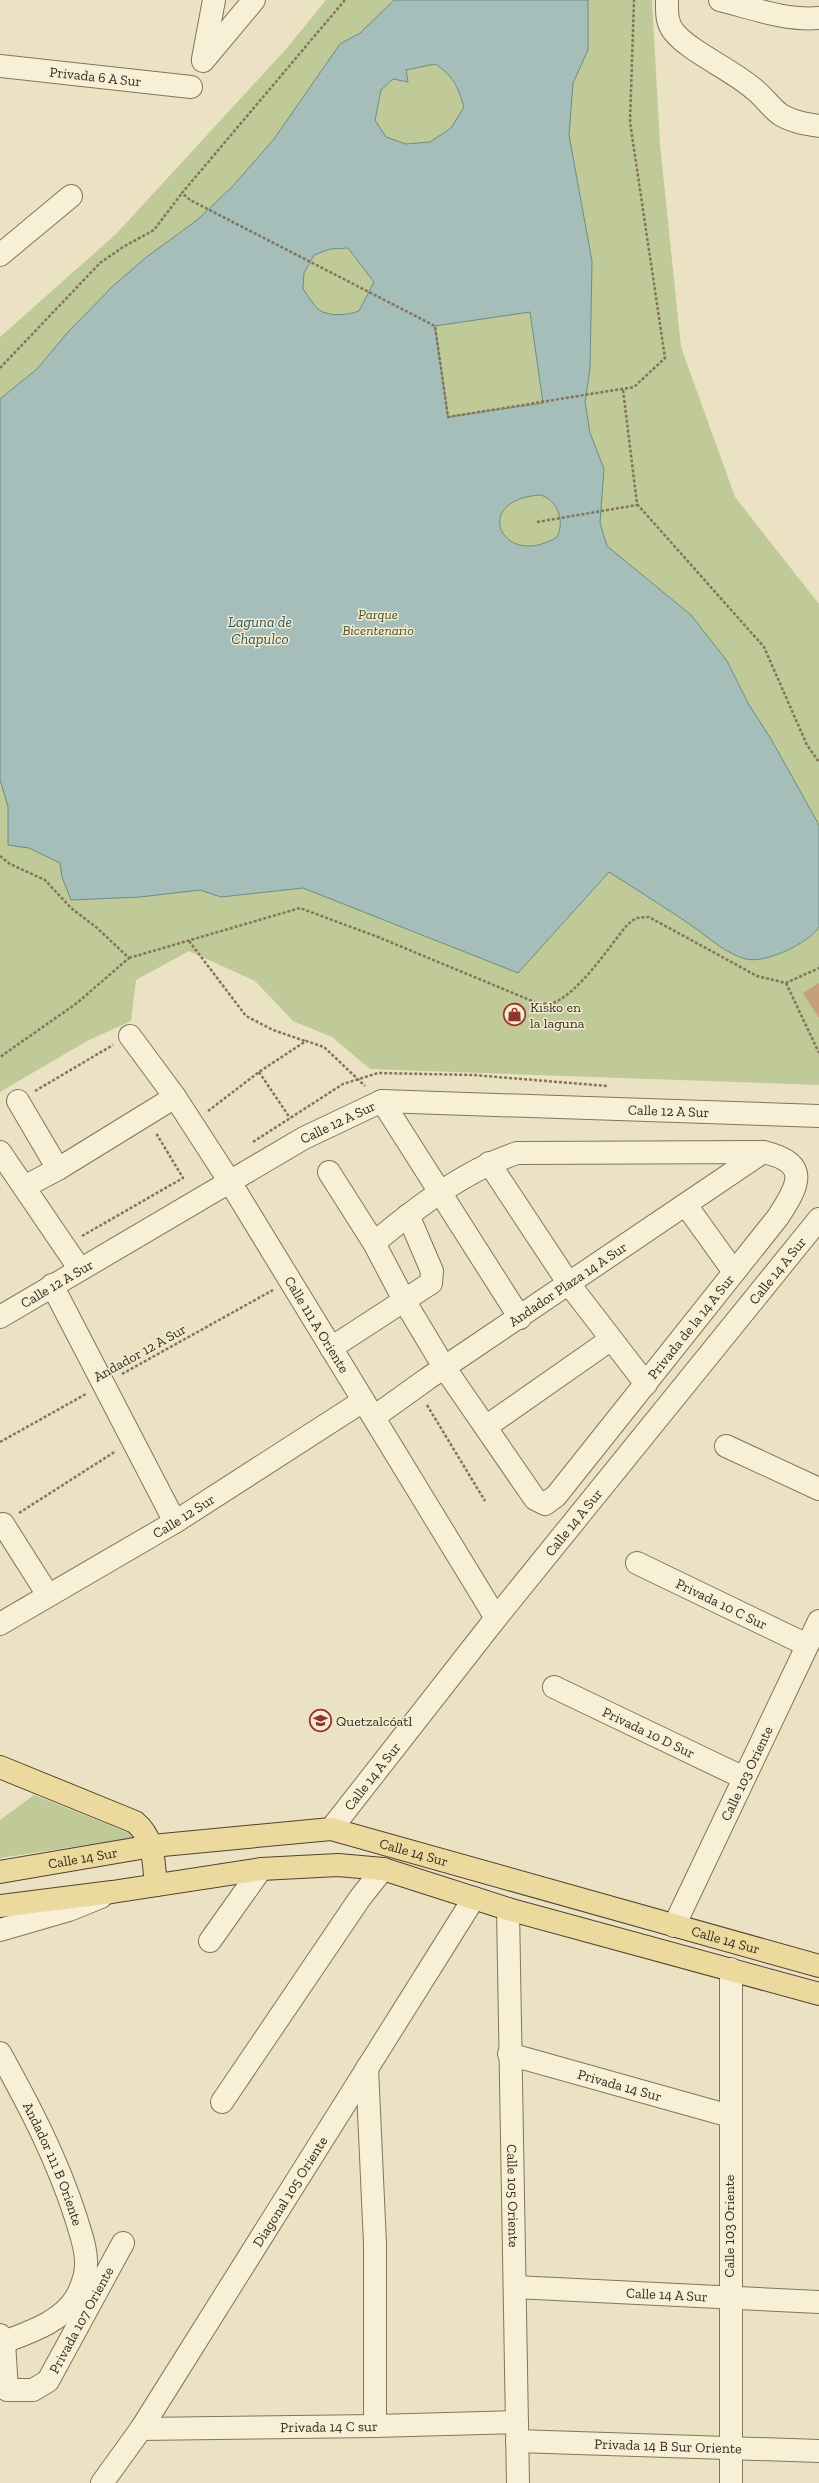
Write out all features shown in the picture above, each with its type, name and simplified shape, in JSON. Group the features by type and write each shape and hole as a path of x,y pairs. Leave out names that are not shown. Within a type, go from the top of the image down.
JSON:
{"main road":[{"path":"0,1767 135,1822 142,1829 152,1846 156,1885"},
{"name":"Calle 14 Sur","path":"0,1872 152,1846 331,1829 356,1834 674,1926 819,1966"},
{"name":"Calle 14 Sur","path":"0,1906 112,1892 261,1868 338,1865 383,1869 508,1909 819,1994"}],"street":[{"path":"214,0 203,61 254,0"},
{"path":"667,0 667,21 680,40 731,71 756,90 769,106 782,115 795,122 819,126"},
{"path":"720,0 779,15 808,19 819,18"},
{"name":"Privada 6 A Sur","path":"0,66 191,87"},
{"path":"0,256 71,196"},
{"name":"Calle 111 A Oriente","path":"130,1036 176,1097 192,1121 496,1618"},
{"path":"24,1187 58,1169 176,1097"},
{"path":"18,1101 58,1169"},
{"path":"382,1101 520,1318"},
{"name":"Calle 12 A Sur","path":"1,1315 79,1268 304,1138 382,1101 819,1116"},
{"path":"0,1152 79,1268"},
{"path":"374,1244 408,1215 440,1193 489,1163 526,1152 763,1152"},
{"name":"Andador Plaza 14 A Sur","path":"368,1409 444,1367 520,1318 763,1152"},
{"name":"Privada de la 14 A Sur","path":"487,1426 535,1499 545,1504 556,1496 778,1218 796,1184 796,1173 790,1162 782,1156 763,1152"},
{"path":"489,1163 569,1284 610,1340 646,1384"},
{"path":"329,1172 374,1244 405,1302 444,1367 487,1426 610,1340"},
{"path":"686,1205 734,1272"},
{"path":"331,1348 429,1286 432,1280 432,1271 408,1215"},
{"name":"Calle 14 A Sur","path":"331,1829 496,1618 819,1218"},
{"path":"52,1285 175,1522"},
{"name":"Calle 12 Sur","path":"0,1624 368,1409"},
{"path":"726,1446 819,1489"},
{"path":"3,1524 48,1595"},
{"name":"Privada 10 C Sur","path":"637,1563 807,1645"},
{"name":"Calle 103 Oriente","path":"674,1926 819,1621"},
{"name":"Privada 10 D Sur","path":"554,1687 744,1778"},
{"path":"210,1941 261,1868"},
{"path":"222,2102 360,1898 383,1869"},
{"path":"0,1930 69,1910 112,1892"},
{"name":"Diagonal 105 Oriente","path":"102,2483 141,2428 474,1898"},
{"name":"Calle 105 Oriente","path":"508,1909 509,2054 518,2483"},
{"name":"Calle 103 Oriente","path":"730,1970 729,2298 731,2483"},
{"name":"Andador 111 B Oriente","path":"0,2053 41,2127 66,2186 84,2244 86,2264 84,2281 76,2297 64,2312 36,2330 2,2338"},
{"name":"Privada 14 Sur","path":"509,2054 730,2116"},
{"path":"367,2068 375,2244 375,2426"},
{"name":"Privada 107 Oriente","path":"3,2392 33,2390 48,2382 123,2243"},
{"name":"Calle 14 A Sur","path":"515,2287 819,2302"},
{"path":"2,2338 3,2392"},
{"name":"Privada 14 C sur","path":"141,2428 375,2426 517,2431"},
{"name":"Privada 14 B Sur Oriente","path":"517,2431 819,2451"}],"path":[{"path":"0,368 100,263 123,247 154,230 182,193 345,0"},
{"path":"182,193 190,200 435,326 448,417 623,390 634,387 665,358 630,122 634,0"},
{"path":"623,390 637,504 764,647 807,745 819,762"},
{"path":"537,522 637,504"},
{"path":"0,856 10,864 44,880 71,908 96,927 129,958"},
{"path":"0,1057 77,1003 129,958 300,908 378,937 538,1003 551,1004 561,999 579,982 627,925 636,918 650,917 757,976 786,983 819,968"},
{"path":"189,941 246,1016 273,1030 324,1047 382,1101"},
{"path":"786,983 819,1053"},
{"path":"18,1101 130,1036"},
{"path":"192,1121 259,1072 306,1041"},
{"path":"259,1072 304,1138"},
{"path":"64,1246 183,1178 146,1116"},
{"name":"Andador 12 A Sur","path":"0,1442 289,1280"},
{"path":"429,1410 485,1501"},
{"path":"3,1524 132,1441"}],"green space":[{"name":"Laguna de Chapulco","path":"326,0 652,0 660,144 681,347 735,497 819,604 819,1085 370,1069 332,1037 293,1021 255,981 189,951 136,980 131,1021 87,1041 0,1092 0,337 116,234 287,48"},
{"path":"34,1795 140,1837 0,1858 0,1820"}],"water":[{"name":"Laguna de Chapulco","path":"394,0 588,0 588,50 573,83 569,135 592,261 590,369 585,402 590,433 604,469 600,523 607,546 691,615 727,661 749,705 771,739 819,825 819,927 806,939 786,951 754,960 739,957 724,949 691,925 609,872 518,973 303,888 221,897 200,890 140,897 71,900 62,877 60,863 29,848 8,845 8,807 0,779 0,399 37,369 68,332 113,286 144,259 197,220 232,187 274,139 340,44 360,33","holes":["435,64 451,77 462,100 464,107 451,128 430,142 406,144 386,137 375,120 381,90 393,79 408,82 406,70","348,248 374,282 359,311 350,314 328,314 319,310 303,289 304,273 314,255 330,249","530,312 543,403 448,417 435,326","541,495 552,502 556,507 560,518 557,537 538,545 521,545 509,540 501,530 500,519 505,508 519,499"]}],"building":[{"path":"819,983 819,1018 803,993"}],"place":[{"name":"Kisko en la laguna","path":"515,1015"},
{"name":"Quetzalcóatl","path":"321,1721"}],"park label":[{"name":"Parque Bicentenario","path":"378,622"}]}
